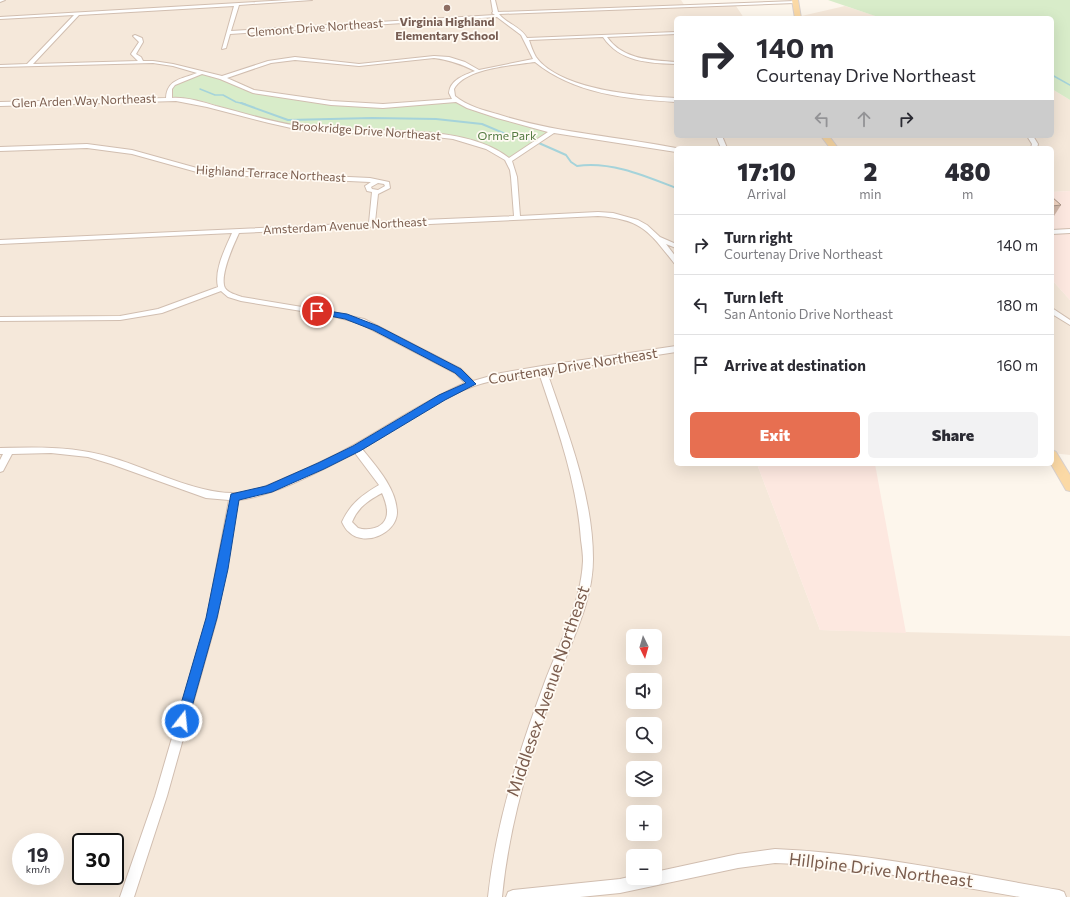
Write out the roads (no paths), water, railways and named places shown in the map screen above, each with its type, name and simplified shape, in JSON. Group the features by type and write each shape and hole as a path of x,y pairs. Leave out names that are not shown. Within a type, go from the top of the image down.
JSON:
{"main road":[{"path":"795,1 798,16"},
{"path":"1054,458 1070,486"}],"street":[{"path":"195,7 199,0"},
{"path":"0,18 310,0"},
{"path":"493,0 496,14 518,30 526,40 530,51 536,60 559,76 597,90 633,96 674,100"},
{"name":"Clemont Drive Northeast","path":"228,33 496,14 795,1"},
{"path":"224,48 236,4"},
{"path":"29,65 78,13"},
{"path":"526,40 674,33"},
{"path":"134,36 140,39 141,42 133,54 139,58 141,62"},
{"path":"604,36 612,48 629,56 647,61 674,63"},
{"path":"222,78 273,62 301,58 359,64 412,57 437,57 460,62 478,71"},
{"path":"536,60 478,71 464,77 453,86 451,93 456,100 469,106 553,131 635,142 674,150"},
{"name":"Brookridge Drive Northeast","path":"0,66 141,62 166,63 222,78 253,92 349,105 395,106 456,100"},
{"path":"169,99 170,89 173,84 201,73"},
{"name":"Brookridge Drive Northeast","path":"169,99 202,103 265,122 301,128 341,132 415,132 443,135 482,145 509,160"},
{"name":"Glen Arden Way Northeast","path":"0,104 169,99"},
{"path":"517,218 513,170 509,160 553,131"},
{"name":"Highland Terrace Northeast","path":"0,149 87,146 132,152 204,172 376,182"},
{"path":"376,182 387,183 388,187 383,191 375,192 368,188 370,184 376,182"},
{"path":"372,224 375,192"},
{"name":"Amsterdam Avenue Northeast","path":"0,242 372,224 612,215 638,221 647,226 668,252"},
{"path":"236,231 220,277 222,288 229,295 241,299 332,314 361,322 458,371 472,384"},
{"path":"1054,232 1070,231"},
{"path":"659,239 674,245"},
{"path":"668,252 674,251"},
{"path":"668,252 674,260"},
{"path":"0,319 120,318 159,311 222,288"},
{"path":"1054,312 1070,323"},
{"name":"Courtenay Drive Northeast","path":"0,451 51,450 88,454 113,461 206,494 234,497 252,495 269,489 356,448 442,398 472,384 501,376 674,349"},
{"name":"Middlesex Avenue Northeast","path":"495,897 497,871 516,779 575,617 585,583 588,560 584,513 576,471 542,369"},
{"path":"356,448 377,474 384,487 391,508 390,522 383,530 362,534 352,530 347,522 350,513 356,505 384,487"},
{"path":"0,468 10,450"},
{"path":"127,897 161,796 212,618 234,497"},
{"name":"Hillpine Drive Northeast","path":"513,897 620,886 738,861 775,856 820,858 888,867 1059,897"}],"waterway":[{"path":"1054,76 1070,85"},
{"path":"200,89 215,95 223,95 242,103"},
{"path":"242,103 288,120 372,118 436,119 482,124 513,137 532,140 557,151 566,155 571,162 577,166 590,165 615,168 640,174 674,187"}],"place":[{"name":"Virginia Highland Elementary School","path":"447,8"}],"park label":[{"name":"Orme Park","path":"507,136"}]}
